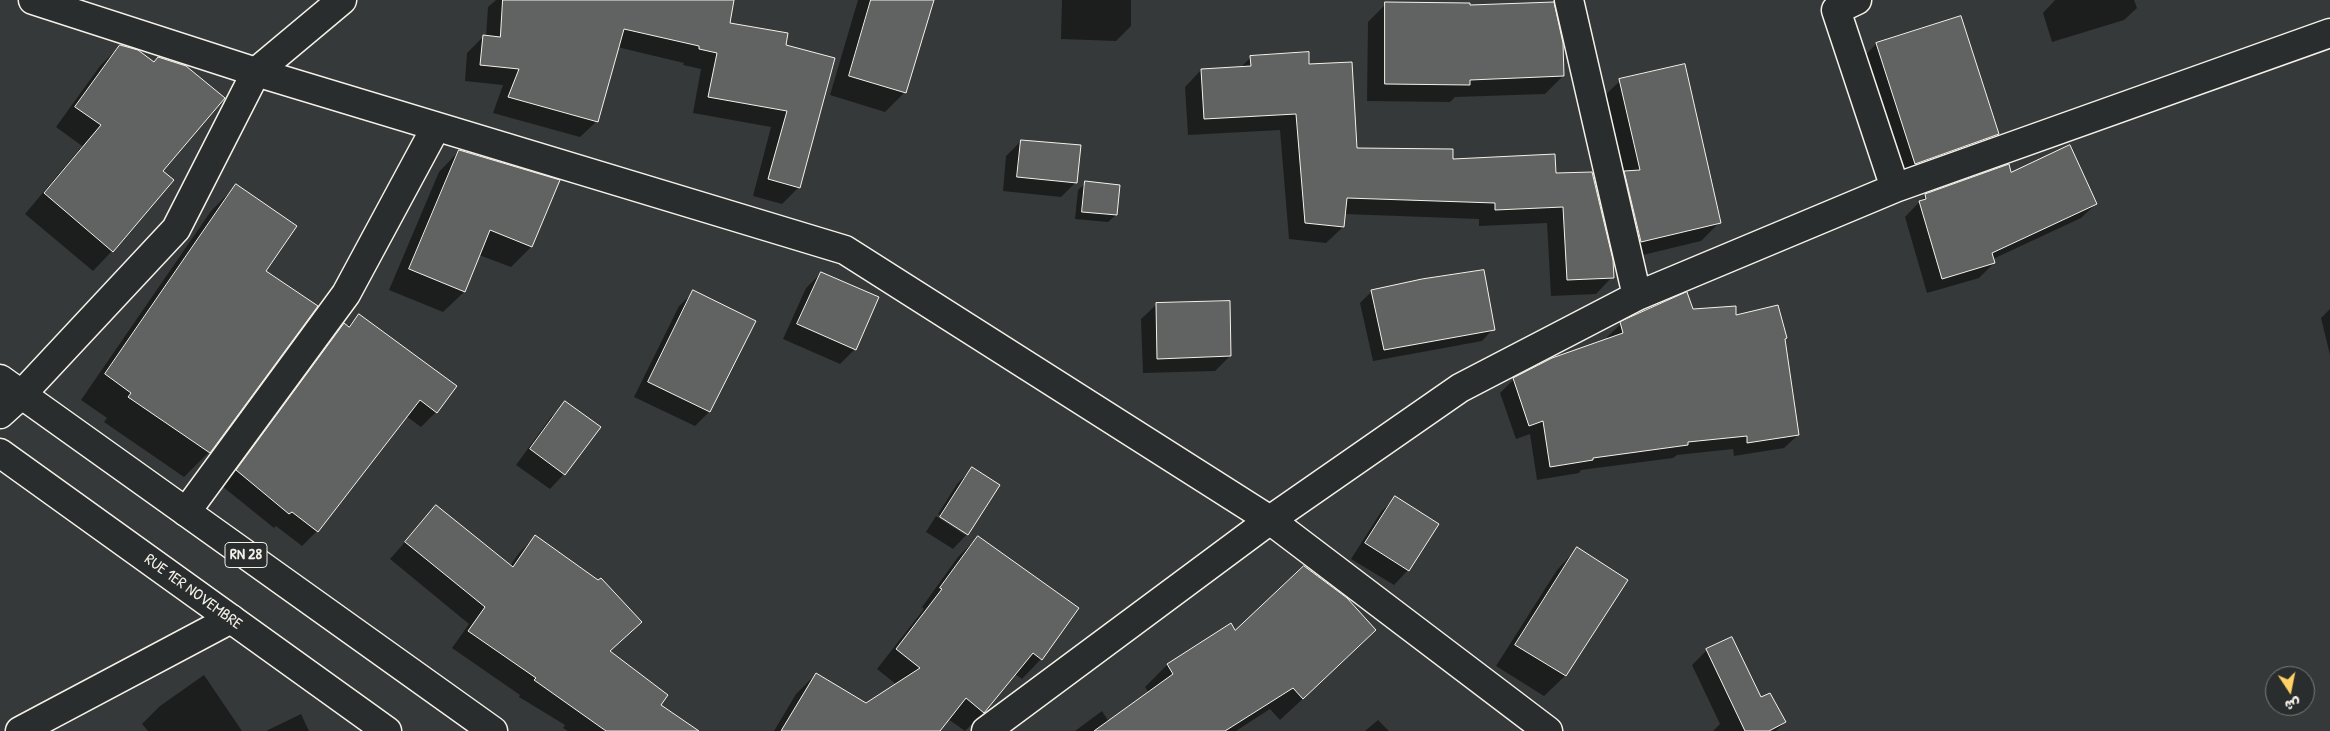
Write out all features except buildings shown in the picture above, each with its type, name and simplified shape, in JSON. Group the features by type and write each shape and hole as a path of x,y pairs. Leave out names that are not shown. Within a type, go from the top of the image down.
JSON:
{"street":[{"path":"33,0 256,72 845,250 1270,520 1548,731"},
{"path":"0,414 21,395 176,229 256,72 342,0"},
{"path":"1569,0 1637,296"},
{"path":"1857,0 1836,10 1895,188"},
{"path":"986,731 1270,520 1460,388 1637,296 1895,188 2330,33"},
{"path":"186,512 346,294 436,127"},
{"name":"RN 28","path":"0,379 493,731"},
{"name":"RUE 1ER NOVEMBRE","path":"0,453 387,731"},
{"path":"20,731 230,619"}]}
